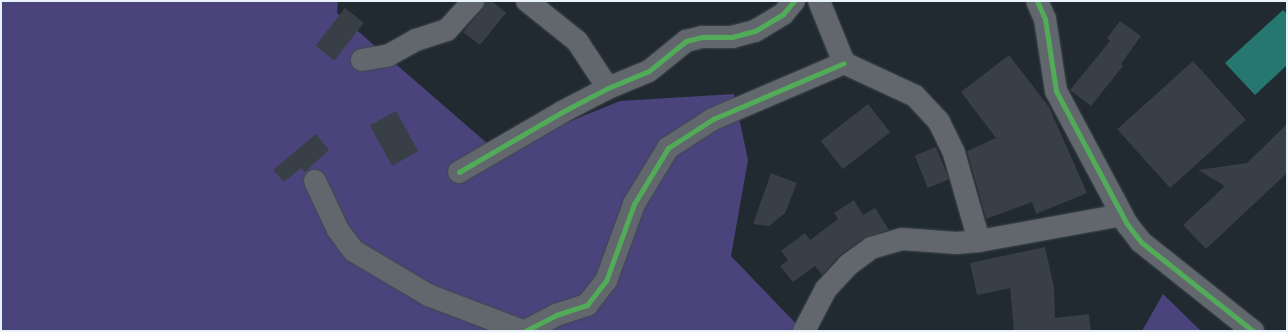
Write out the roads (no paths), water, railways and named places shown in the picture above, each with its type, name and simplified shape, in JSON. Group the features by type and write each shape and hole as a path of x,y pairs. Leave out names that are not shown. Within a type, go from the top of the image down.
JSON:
{"street":[{"path":"362,60 389,55 416,40 447,30 473,1"},
{"path":"527,1 577,41 608,88"},
{"path":"459,172 608,88 649,71 686,42 702,37 732,37 755,31 783,14 794,1"},
{"path":"819,1 844,63 915,96 939,122 954,153 979,241"},
{"path":"1037,1 1045,19 1056,92 1122,215 1141,242 1253,331"},
{"path":"315,182 338,230 354,251 428,296 524,331 556,315 587,305 606,281 634,204 668,148 713,119 844,63"},
{"path":"804,331 826,290 848,265 871,248 902,239 957,243 979,241 1122,215"}]}
